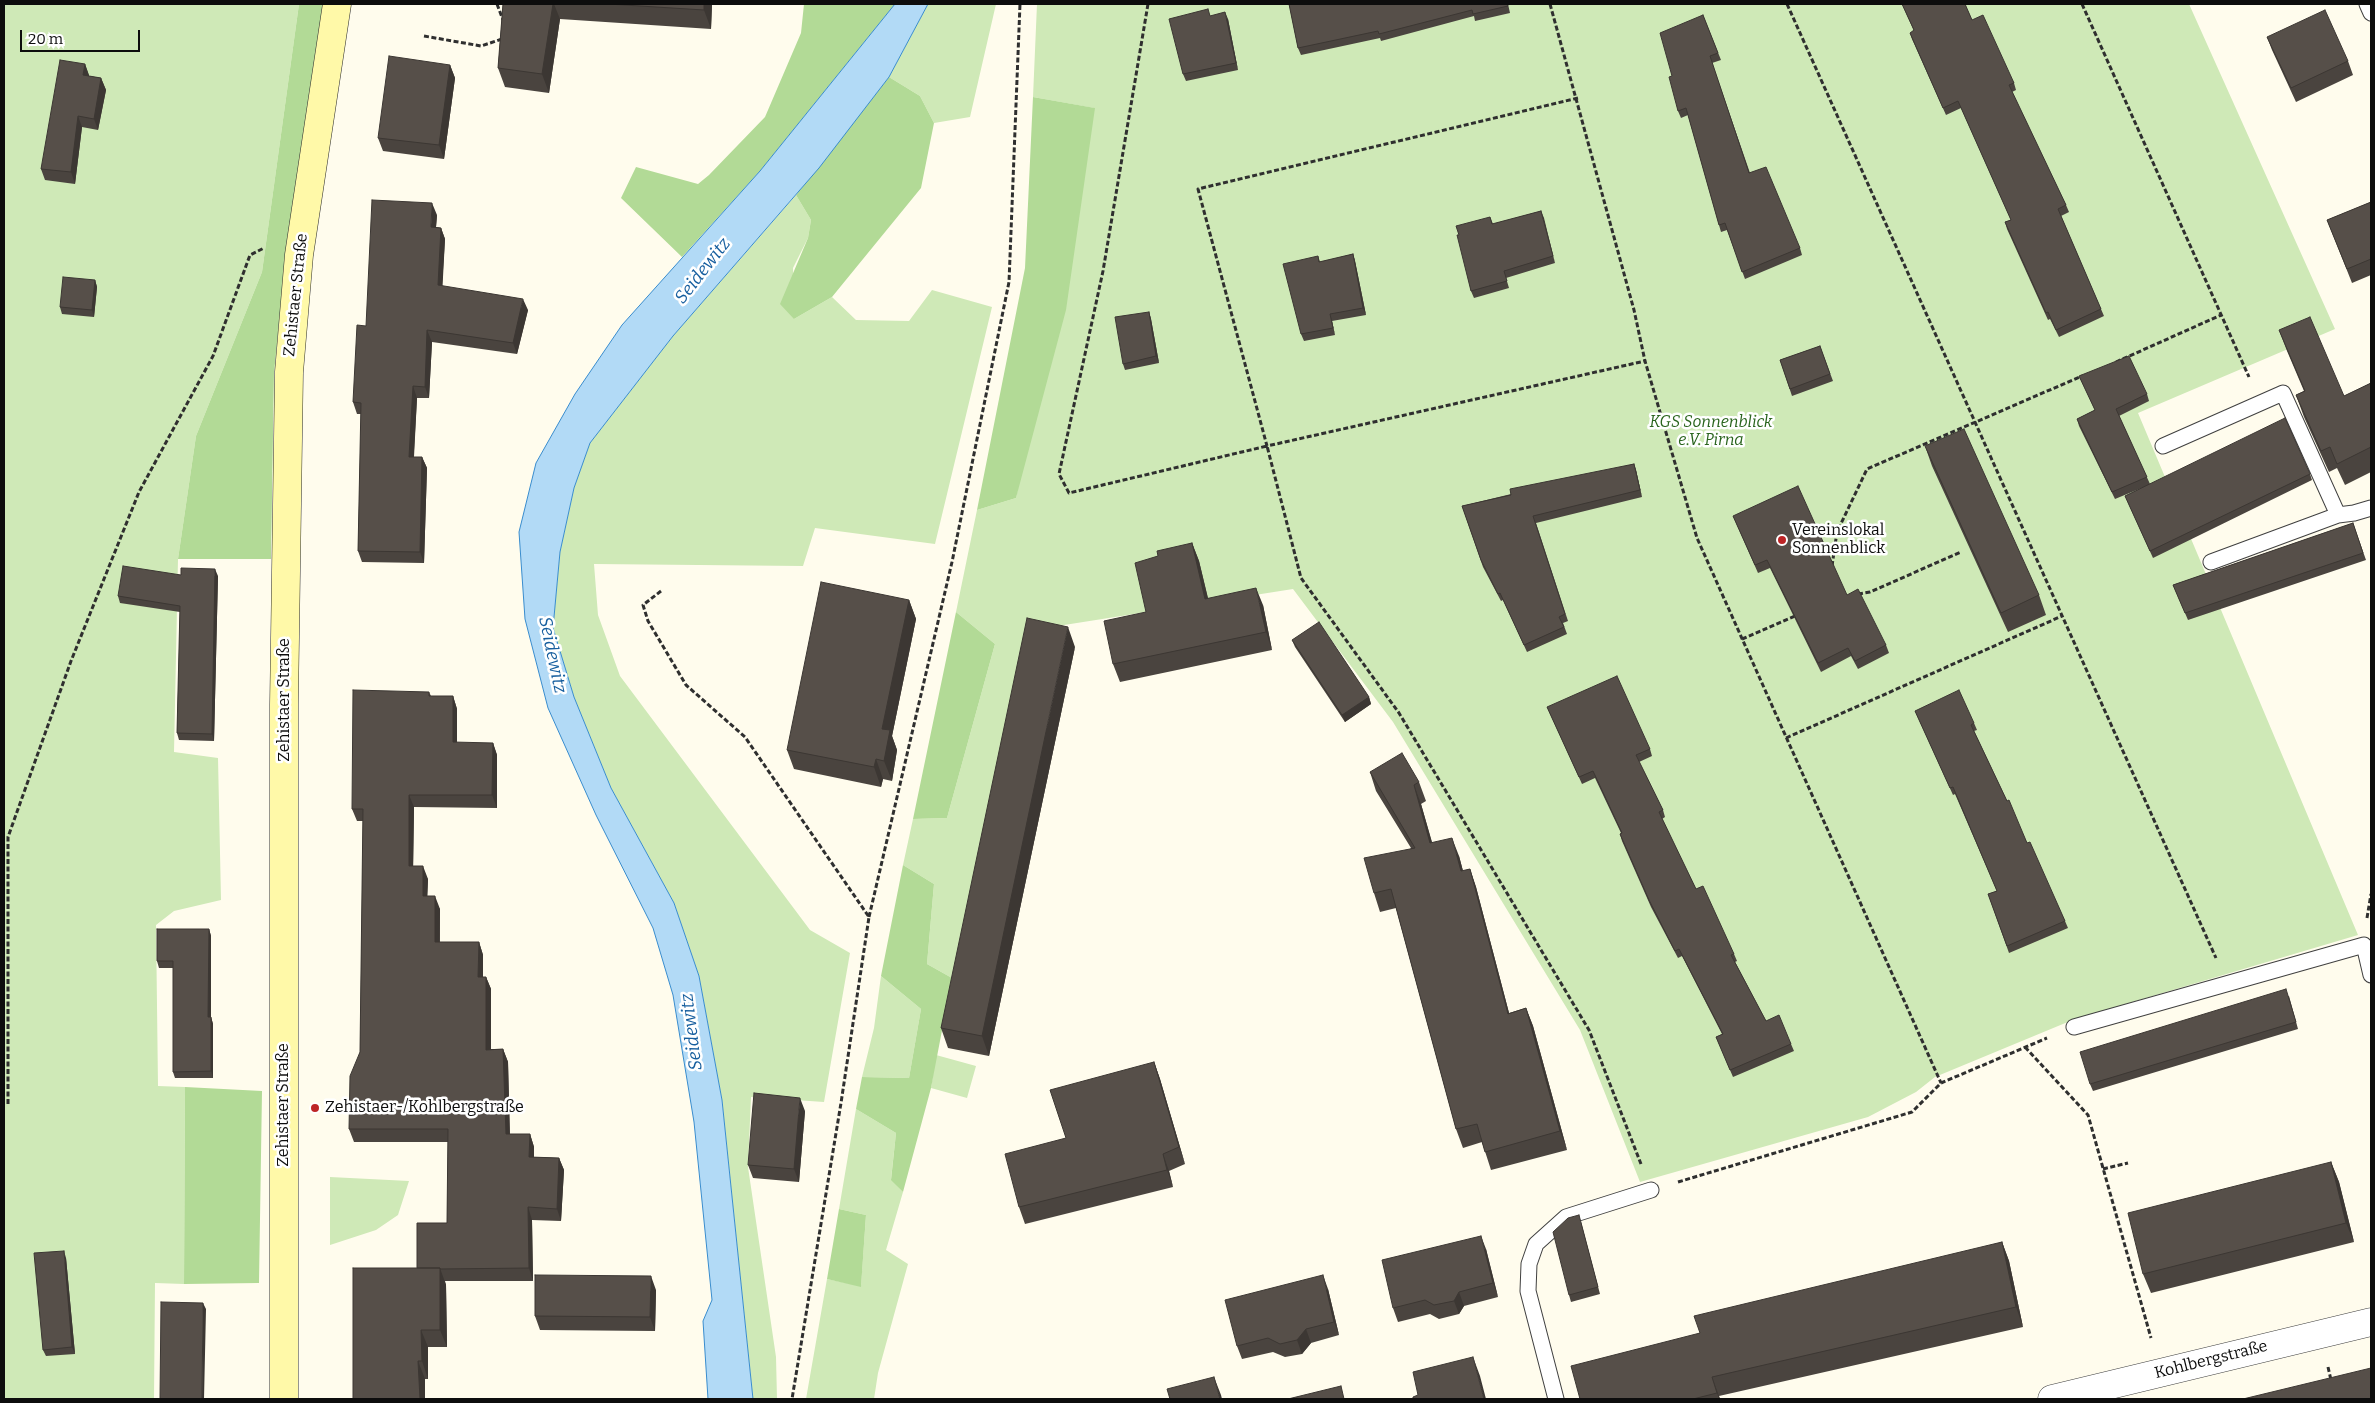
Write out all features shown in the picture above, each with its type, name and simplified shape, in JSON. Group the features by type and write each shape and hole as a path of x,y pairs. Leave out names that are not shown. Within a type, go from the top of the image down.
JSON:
{"main road":[{"name":"Zehistaer Straße","path":"284,1399 284,732 289,372 298,255 337,4"}],"street":[{"name":"Kohlbergstraße","path":"2052,1399 2371,1322"}],"lane":[{"path":"2367,4 2371,13"},
{"path":"2163,446 2283,393 2338,515"},
{"path":"2211,562 2338,515 2371,508"},
{"path":"2074,1027 2364,946 2371,975"},
{"path":"1556,1399 1528,1291 1529,1264 1536,1244 1566,1217 1651,1190"}],"path":[{"path":"497,4 504,23"},
{"path":"792,1399 840,1112 869,918 952,562 1009,282 1020,4"},
{"path":"1148,4 1103,271 1059,474 1069,493 1267,446 1645,361"},
{"path":"1550,4 1578,98 1589,151 1634,310 1645,361 1697,538 1940,1083"},
{"path":"1787,4 2227,984"},
{"path":"2082,4 2261,402"},
{"path":"424,36 481,46 500,41 504,37"},
{"path":"1578,98 1198,190 1301,578 1399,713 1589,1030 1651,1190 1912,1112 1940,1083 2074,1027"},
{"path":"8,1104 8,837 71,662 140,492 213,356 250,255 303,228"},
{"path":"2112,363 2221,315"},
{"path":"1831,570 1837,532 1867,469 2084,375"},
{"path":"1855,594 1870,592 1961,552"},
{"path":"661,591 643,605 648,621 686,685 745,737 869,918"},
{"path":"1742,639 1800,613"},
{"path":"1786,738 2062,616"},
{"path":"2025,1047 2088,1116 2153,1344"},
{"path":"2103,1169 2128,1163"},
{"path":"2326,1362 2333,1389"}],"green space":[{"path":"4,4 299,4 262,272 196,436 178,559 174,752 218,758 221,900 174,911 156,925 158,1086 185,1087 184,1284 155,1283 154,1399 4,1399"},
{"path":"299,4 326,4 286,253 274,373 271,559 178,559 196,436 262,272"},
{"path":"804,4 895,4 760,171 682,257 621,198 636,167 698,184 765,117 801,33"},
{"path":"928,4 996,4 970,117 934,123 920,96 889,77"},
{"name":"KGS Sonnenblick e.V. Pirna","path":"1037,4 2189,4 2335,329 2138,413 2358,935 2075,1019 1935,1077 1916,1092 1868,1117 1640,1182 1580,1030 1393,722 1293,589 1026,631 952,978 927,964 934,884 903,865 913,819 947,818 995,644 956,612 977,510 1016,498 1094,108 1033,97"},
{"path":"889,77 920,96 934,123 921,188 832,297 794,319 780,304 808,238 811,220 796,195"},
{"path":"1033,97 1095,108 1066,310 1016,498 977,510 1025,268"},
{"path":"796,195 811,220 808,238 793,268 794,319 832,297 856,320 909,321 932,290 992,307 935,544 815,528 803,566 594,564 598,615 620,676 810,930 850,953 824,1102 751,1097 748,1167 776,1357 777,1399 753,1399 722,1100 699,976 674,903 611,788 574,697 553,628 560,552 574,488 590,443 673,336"},
{"path":"956,612 995,644 947,818 913,819"},
{"path":"903,865 934,884 927,964 952,978 931,1088 903,1192 891,1180 896,1133 856,1109 862,1077 909,1078 921,1009 881,976"},
{"path":"881,976 921,1009 909,1078 862,1077 874,1028"},
{"path":"936,1055 976,1066 967,1098 931,1088"},
{"path":"185,1087 262,1091 259,1283 184,1284"},
{"path":"856,1109 896,1133 891,1179 903,1192 886,1250 908,1264 878,1373 874,1399 806,1399 827,1279 861,1286 866,1215 839,1209"},
{"path":"330,1177 409,1181 398,1215 376,1230 330,1245"},
{"path":"839,1209 866,1215 861,1287 827,1279"}],"water":[{"name":"Seidewitz","path":"895,4 928,4 889,77 819,168 673,336 590,443 574,488 560,552 553,628 574,697 611,788 674,903 699,976 722,1100 753,1399 708,1399 703,1321 712,1300 694,1122 673,995 653,928 596,815 548,708 525,619 519,532 536,463 575,394 622,325 760,171"}],"building":[{"path":"503,4 553,4 542,74 498,68"},
{"path":"608,4 704,4 704,10"},
{"path":"1289,4 1507,4 1508,6 1473,14 1472,10 1379,34 1378,31 1298,48"},
{"path":"1902,4 1965,4 1972,20 1983,15 2014,83 2009,85 2066,205 2058,209 2101,309 2056,330 2048,312 2046,313 2005,222 2011,220 1958,101 1943,108 1910,33 1914,30"},
{"path":"1208,9 1210,16 1225,12 1236,63 1183,74 1169,19"},
{"path":"2325,10 2348,61 2291,88 2267,37"},
{"path":"1703,15 1718,53 1710,56 1749,173 1766,167 1800,248 1742,272 1725,223 1719,225 1686,108 1678,111 1669,77 1672,76 1660,33"},
{"path":"389,56 450,65 439,145 378,138"},
{"path":"60,60 85,64 83,75 101,78 94,119 78,116 71,172 41,169"},
{"path":"372,200 432,203 431,227 441,228 438,285 523,299 513,343 427,330 425,387 413,386 409,457 422,457 420,552 358,551 361,403 353,402 357,325 366,326"},
{"path":"2371,202 2371,259 2347,269 2327,220"},
{"path":"1541,211 1553,256 1504,271 1507,281 1471,291 1456,226 1490,217 1492,224"},
{"path":"1353,254 1363,308 1330,314 1333,328 1301,334 1283,264 1318,256 1319,262"},
{"path":"63,277 95,280 92,310 60,307"},
{"path":"1149,312 1156,356 1123,364 1115,317"},
{"path":"2310,317 2344,396 2371,383 2371,447 2337,464 2330,447 2321,451 2296,395 2305,391 2279,330"},
{"path":"1820,346 1830,374 1790,389 1780,360"},
{"path":"2129,356 2147,394 2116,409 2147,477 2112,492 2077,419 2095,410 2079,376"},
{"path":"2285,418 2310,474 2150,551 2125,496"},
{"path":"1964,429 2039,595 2001,613 1925,446"},
{"path":"1634,464 1640,490 1533,516 1565,614 1559,617 1564,627 1524,645 1500,593 1498,594 1481,560 1462,506 1511,495 1510,489"},
{"path":"1798,486 1847,595 1858,589 1886,645 1855,661 1848,648 1818,663 1767,560 1755,565 1733,516"},
{"path":"2353,523 2363,553 2185,613 2173,585"},
{"path":"1192,543 1205,599 1256,588 1266,632 1113,664 1104,621 1146,612 1135,563 1158,556 1157,551"},
{"path":"123,566 181,575 181,568 215,569 212,734 177,733 180,606 118,596"},
{"path":"821,582 909,600 882,729 890,730 884,761 876,759 874,767 787,750"},
{"path":"1027,618 1068,627 982,1036 941,1028"},
{"path":"1319,622 1369,697 1342,715 1292,640"},
{"path":"1617,676 1650,749 1636,755 1663,810 1659,812 1696,889 1703,886 1734,954 1731,955 1766,1021 1779,1015 1791,1044 1730,1070 1716,1037 1723,1034 1679,949 1675,951 1649,900 1620,834 1622,833 1593,771 1579,777 1547,707"},
{"path":"353,690 429,692 429,696 453,696 453,742 493,743 492,795 409,795 409,866 423,866 423,896 435,896 435,942 479,942 478,977 486,977 486,1050 503,1049 506,1134 530,1134 529,1157 559,1158 557,1209 528,1207 529,1268 417,1268 417,1223 447,1223 448,1129 349,1129 350,1076 360,1052 363,809 352,809"},
{"path":"1959,690 1974,723 1971,725 2007,801 2009,800 2027,843 2030,842 2065,921 2007,946 1988,894 1997,891 1953,787 1950,788 1915,711"},
{"path":"1402,753 1419,782 1414,785 1430,843 1452,838 1461,871 1470,869 1508,1014 1526,1008 1560,1131 1485,1152 1477,1124 1456,1129 1391,889 1374,893 1364,858 1415,848 1370,772"},
{"path":"157,929 209,929 208,1017 211,1017 211,1071 173,1072 173,961 157,961"},
{"path":"2286,989 2296,1022 2090,1084 2080,1052"},
{"path":"1154,1062 1179,1147 1163,1154 1167,1170 1019,1207 1005,1154 1066,1138 1050,1090"},
{"path":"754,1093 800,1098 794,1169 748,1165"},
{"path":"2331,1162 2346,1223 2143,1274 2128,1213"},
{"path":"1579,1215 1598,1287 1569,1295 1553,1232 1568,1218"},
{"path":"1481,1236 1493,1283 1459,1292 1454,1301 1434,1305 1425,1300 1393,1308 1382,1260"},
{"path":"2002,1242 2016,1307 1712,1377 1717,1393 1693,1399 1580,1399 1571,1366 1700,1333 1694,1316"},
{"path":"64,1251 72,1347 43,1350 34,1253"},
{"path":"353,1268 440,1268 440,1330 421,1330 422,1361 418,1361 420,1399 353,1399"},
{"path":"535,1275 651,1276 650,1317 535,1316"},
{"path":"1323,1275 1334,1322 1306,1329 1297,1340 1280,1344 1268,1338 1237,1346 1225,1300"},
{"path":"161,1302 203,1303 202,1399 160,1399"},
{"path":"1473,1357 1484,1399 1413,1399 1413,1397 1418,1395 1413,1372"},
{"path":"2371,1368 2371,1399 2243,1399"},
{"path":"1214,1377 1220,1399 1170,1399 1167,1389"},
{"path":"1341,1386 1344,1399 1288,1399"}],"place":[{"name":"Vereinslokal Sonnenblick","path":"1782,540"},
{"name":"Zehistaer-/Kohlbergstraße","path":"315,1108"}]}
